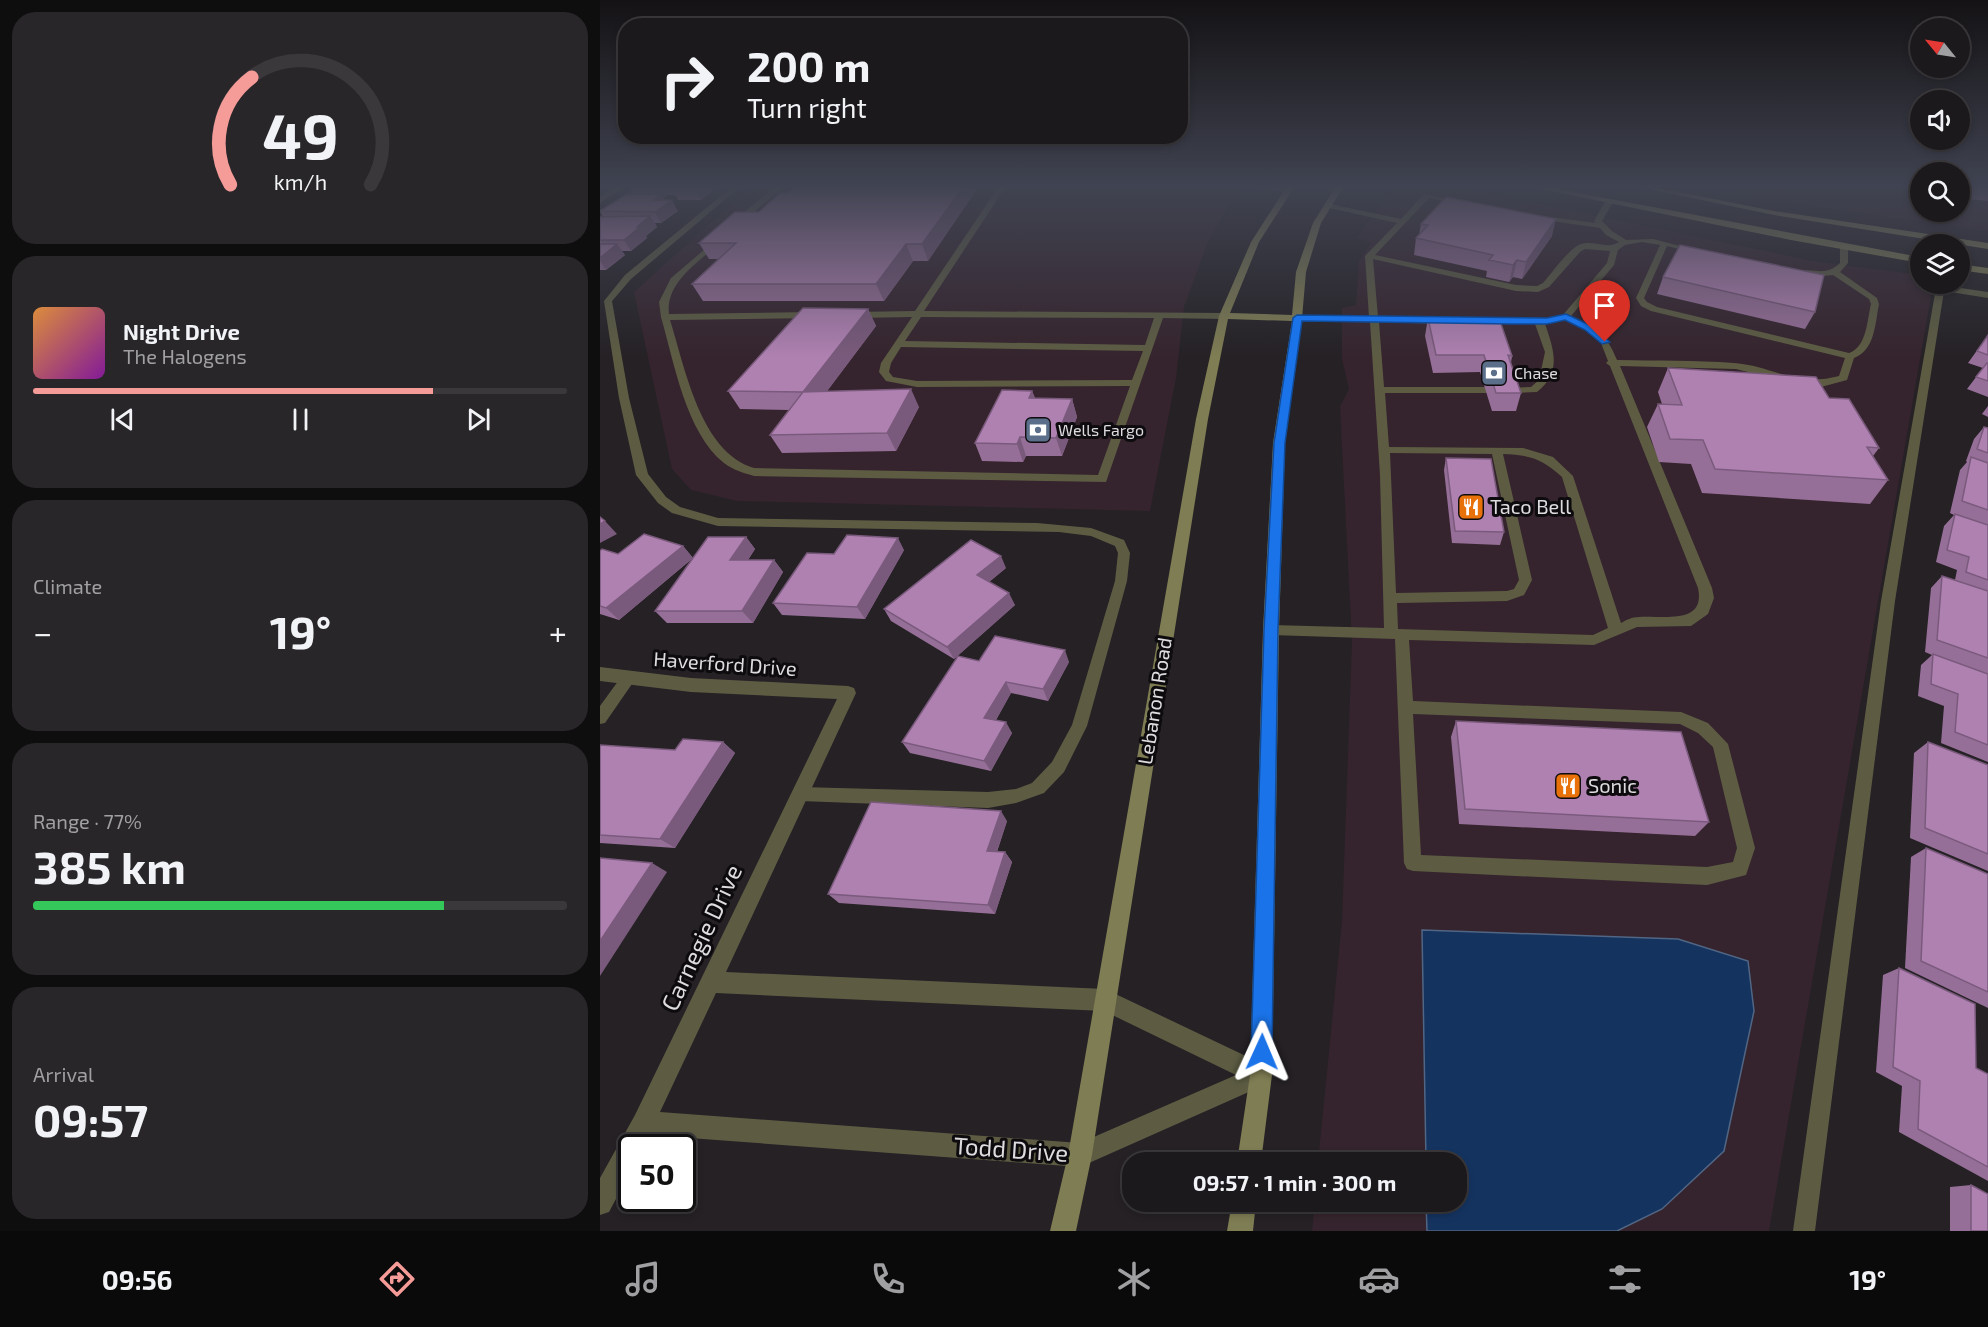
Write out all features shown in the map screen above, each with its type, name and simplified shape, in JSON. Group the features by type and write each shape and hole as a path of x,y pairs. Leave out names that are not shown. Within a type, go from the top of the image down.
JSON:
{"main road":[{"name":"Lebanon Road","path":"1063,1231 1080,1155 1202,418 1224,316 1255,243"},
{"path":"1250,1152 1261,1075 1271,630 1279,443 1297,318 1301,272 1310,243"},
{"path":"1826,243 1910,258"},
{"path":"1971,243 1988,246"},
{"path":"1970,269 1988,271"},
{"path":"1224,316 1297,318"},
{"path":"1240,1231 1243,1212"}],"street":[{"name":"Haverford Drive","path":"600,674 691,685 848,693"},
{"name":"Carnegie Drive","path":"600,1203 643,1122 848,693"},
{"path":"709,982 1105,1000 1261,1075"},
{"name":"Todd Drive","path":"643,1122 1080,1155 1261,1075"}],"lane":[{"path":"667,243 627,277 608,301 624,398 642,476 662,500 676,510 718,522 1088,530 1106,535 1120,543 1124,553 1121,581 1079,726 1058,766 1038,788 1016,796 988,800 800,794"},
{"path":"714,243 674,280 663,302 665,317 697,414 725,458 737,467 754,472 1102,479 1160,315"},
{"path":"964,243 886,363 884,372 890,379 917,384 1136,383"},
{"path":"1380,243 1369,256 1372,320 1383,450 1389,598 1397,633 1406,707 1413,863 1707,876 1740,869 1746,848 1720,744 1703,728 1688,721 1669,718 1406,707"},
{"path":"1369,256 1516,288 1538,289 1546,285 1577,250 1584,246 1614,249 1623,243"},
{"path":"1661,243 1709,254"},
{"path":"1664,244 1640,298 1644,304 1654,309 1850,356 1861,352 1866,344 1874,301 1835,272"},
{"path":"1798,273 1818,275 1835,272 1844,263 1844,247"},
{"path":"1566,317 1611,263 1614,249"},
{"path":"1804,1231 1888,601 1940,288 1988,295"},
{"path":"665,317 828,315"},
{"path":"839,315 1224,316"},
{"path":"1271,630 1594,640 1636,622 1673,623 1691,620 1703,610 1707,598 1705,588 1611,363 1605,342 1589,328 1566,317 1539,321 1470,321"},
{"path":"1297,318 1459,321"},
{"path":"1509,390 1533,390 1544,381 1550,352 1539,321"},
{"path":"898,344 1148,348"},
{"path":"1611,363 1736,366 1821,384 1843,378 1850,356"},
{"path":"1378,390 1486,390"},
{"path":"1383,450 1523,452 1549,459 1567,476 1616,630"},
{"path":"1389,598 1507,597 1519,592 1526,580 1497,451"},
{"path":"600,718 629,678"}],"shaded area":[{"path":"688,243 1207,243 1184,307 1176,378 1150,511 737,501 691,490 672,469 634,292"},
{"path":"1371,243 1729,243 1818,262 1910,274 1910,294 1931,294 1769,1231 1312,1231 1314,1212 1467,1212 1467,1152 1319,1152 1342,921 1352,641 1340,407 1349,389 1342,359 1342,308 1356,305 1359,261"}],"water":[{"path":"1422,930 1678,939 1748,961 1754,1011 1724,1151 1662,1209 1617,1231 1427,1231 1426,1212 1467,1212 1467,1152 1426,1152"}],"building":[{"path":"736,243 922,243 906,244 876,284 692,284"},
{"path":"1441,243 1539,243 1526,262 1517,260 1513,265 1489,260 1493,255"},
{"path":"600,244 617,244 600,258"},
{"path":"1680,245 1824,275 1815,312 1663,277"},
{"path":"803,308 868,309 803,392 728,391"},
{"path":"1428,318 1499,318 1521,393 1496,393 1484,355 1436,355"},
{"path":"1988,335 1988,355 1977,351"},
{"path":"1988,363 1988,381 1976,377"},
{"path":"1668,368 1816,377 1829,398 1849,399 1879,448 1867,447 1888,480 1715,469 1703,440 1670,439 1658,404 1682,405"},
{"path":"911,389 887,433 770,435 803,392"},
{"path":"1002,390 1032,391 1029,398 1072,399 1056,438 1020,437 1017,444 975,443"},
{"path":"1984,427 1988,428 1988,453 1977,449"},
{"path":"1971,457 1988,463 1988,510 1962,501"},
{"name":"Taco Bell","path":"1446,458 1491,459 1504,532 1455,531"},
{"path":"1955,514 1988,525 1988,580 1966,572 1969,557 1947,550"},
{"path":"644,534 683,546 606,608 600,606 600,551 602,549 618,554"},
{"path":"847,535 898,538 857,607 773,603 807,553 834,554"},
{"path":"708,537 746,537 730,560 774,560 742,611 655,611"},
{"path":"971,540 1001,556 977,575 1009,593 947,647 884,609"},
{"path":"1942,576 1988,591 1988,658 1937,640"},
{"path":"995,636 1065,650 1043,689 1006,682 984,718 1006,722 984,761 902,742 958,656 979,661"},
{"path":"1933,654 1988,674 1988,745 1955,732 1958,694 1931,684"},
{"name":"Sonic","path":"1456,721 1681,732 1709,822 1465,809"},
{"path":"683,739 723,742 660,839 600,835 600,745 675,750"},
{"path":"1928,742 1988,765 1988,854 1925,828"},
{"path":"871,802 1001,811 987,851 1005,852 988,905 828,894"},
{"path":"1926,848 1988,874 1988,992 1921,961"},
{"path":"600,858 652,863 600,941"},
{"path":"1899,968 1975,1004 1976,1068 1988,1074 1988,1167 1918,1129 1920,1081 1893,1067"},
{"path":"1971,1185 1988,1194 1988,1231 1971,1231"}],"place":[{"name":"Chase","path":"1494,373"},
{"name":"Wells Fargo","path":"1038,430"},
{"name":"Taco Bell","path":"1471,507"},
{"name":"Sonic","path":"1568,786"}],"route":[{"path":"1262,1052 1271,630 1279,443 1297,318 1547,321 1566,317 1589,328 1605,342"}]}
